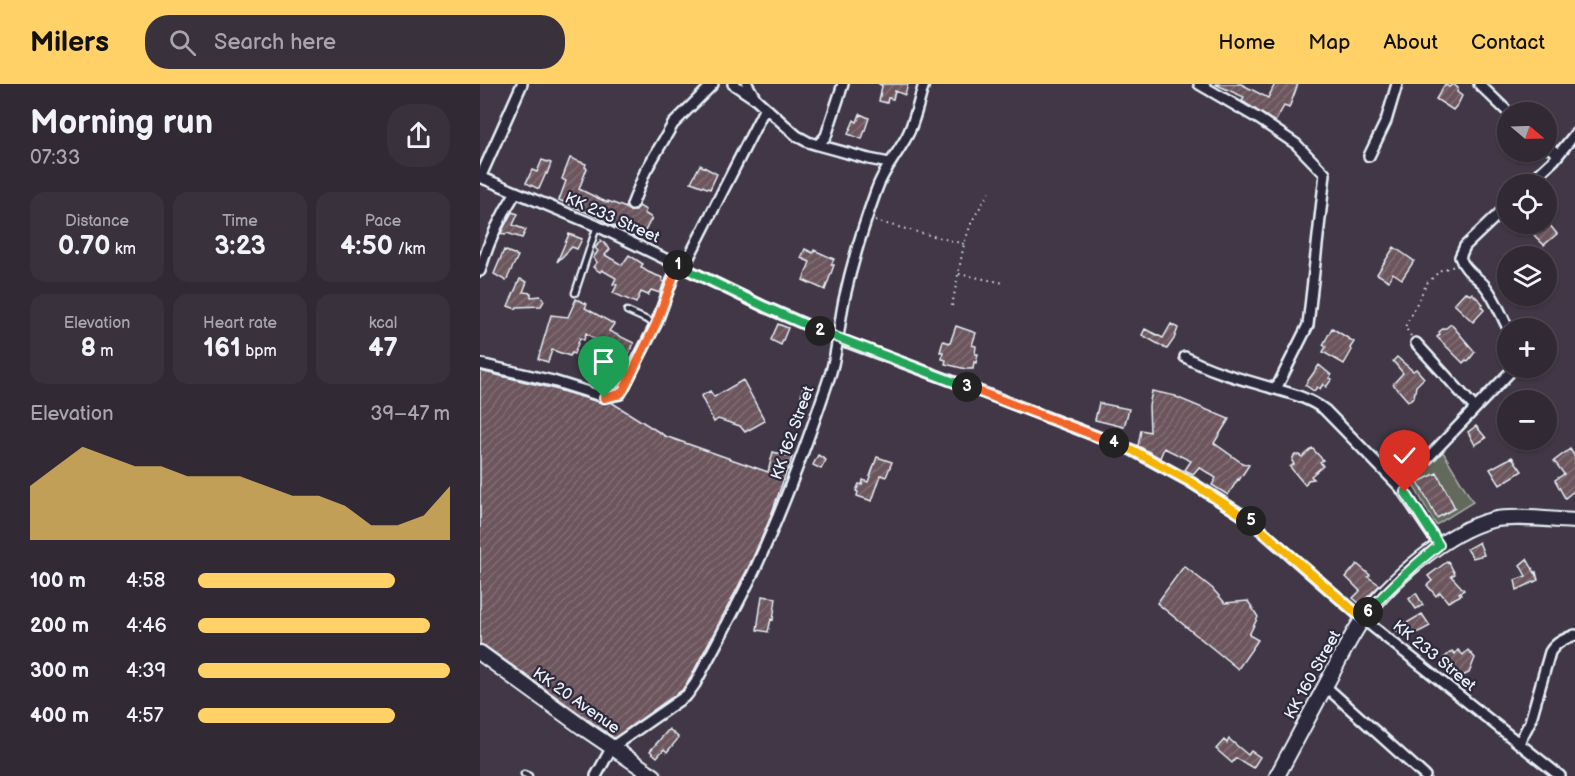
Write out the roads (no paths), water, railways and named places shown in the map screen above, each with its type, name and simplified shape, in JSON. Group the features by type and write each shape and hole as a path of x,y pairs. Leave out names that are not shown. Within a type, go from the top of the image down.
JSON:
{"main road":[{"name":"KK 160 Street","path":"1277,776 1363,619 1390,587 1413,566 1439,545 1466,529 1494,520 1520,518 1575,521"},
{"name":"KK 20 Avenue","path":"480,653 654,776"}],"street":[{"path":"480,178 522,84"},
{"path":"632,205 645,172 673,124 713,84"},
{"path":"733,84 756,99 797,136 808,142 889,163"},
{"path":"747,84 756,99"},
{"path":"818,145 826,136 843,84"},
{"name":"KK 162 Street","path":"612,747 687,695 738,604 770,536 810,436 831,371 839,339 843,303 876,188 908,135 924,84"},
{"path":"1199,84 1296,144 1325,174 1308,325 1276,389"},
{"path":"1369,156 1386,121 1397,84"},
{"path":"1479,84 1498,102"},
{"path":"480,364 553,381 604,398 620,394 656,324 681,266 765,108"},
{"path":"1538,174 1575,134"},
{"name":"KK 233 Street","path":"480,178 597,226 765,307 839,339 1132,450 1189,481 1247,518 1363,619 1560,776"},
{"path":"480,271 504,212 516,192"},
{"path":"1497,215 1465,246 1460,257 1462,263 1485,286 1503,318"},
{"path":"1416,343 1475,408"},
{"path":"1185,357 1202,366 1300,396 1321,406 1400,487 1439,545"},
{"path":"1400,487 1504,378"},
{"path":"1519,743 1530,722 1550,652 1554,646 1575,635"},
{"path":"1325,686 1425,776"},
{"path":"596,776 612,747"}],"lane":[{"path":"575,293 597,226"},
{"path":"627,311 656,324"}]}
